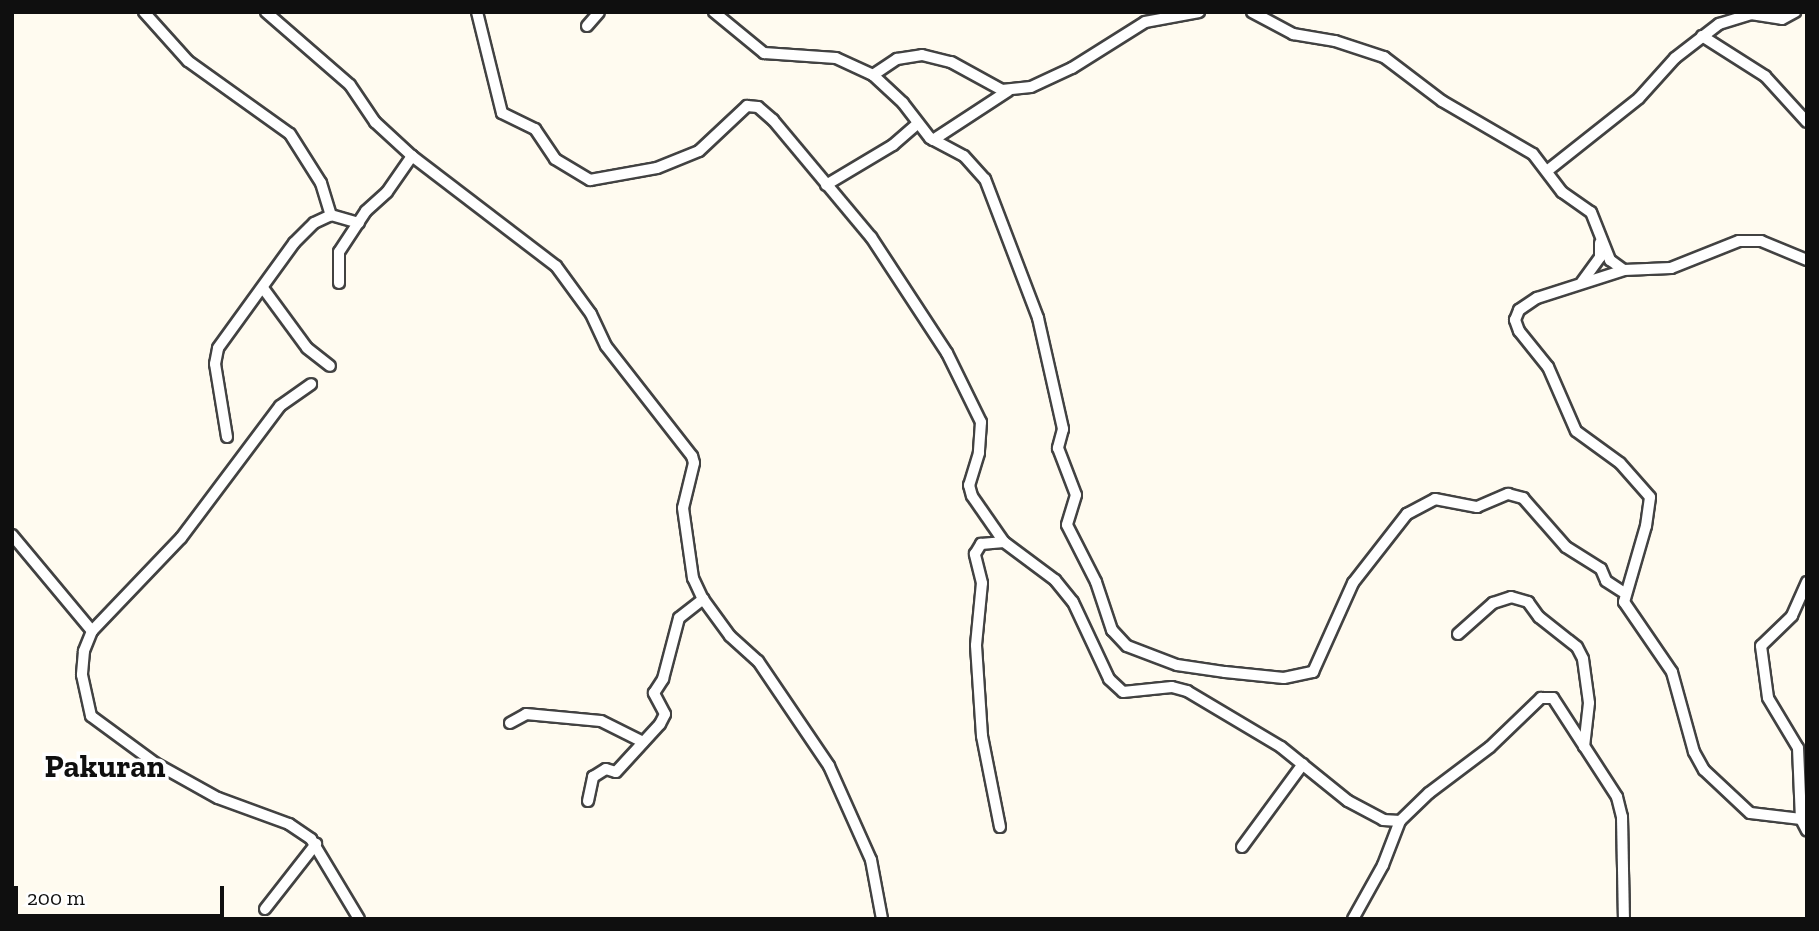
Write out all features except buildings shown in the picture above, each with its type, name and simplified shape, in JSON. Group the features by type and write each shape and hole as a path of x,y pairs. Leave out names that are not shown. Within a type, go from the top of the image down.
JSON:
{"street":[{"path":"144,12 188,61 290,134 311,164 331,215"},
{"path":"266,12 350,85 375,122 412,156 556,266 626,374 692,456 685,528 693,578 703,599 730,636 758,662 829,766 871,860 882,919"},
{"path":"477,12 502,113 535,129 555,159 576,174 603,180 657,168 699,151 747,106 765,111 871,237 976,407 982,434 969,485 971,496 1004,542 1055,580 1073,602 1109,679 1123,692 1172,687 1202,699 1303,764 1348,801 1384,820 1400,821"},
{"path":"587,26 599,12"},
{"path":"714,12 764,52 836,58 873,75 903,103 917,124 933,140 964,156 985,179 1024,277 1063,429 1058,448 1076,495 1067,526 1096,582 1112,630 1144,656 1177,665 1284,678 1313,672 1353,583 1407,513 1436,499 1477,507 1508,494 1523,498 1566,547 1601,569 1606,580 1623,592"},
{"path":"933,140 1008,91 1048,80 1145,22 1199,12"},
{"path":"1252,12 1293,34 1335,41 1384,57 1442,101 1533,154 1562,192 1591,212 1612,263 1624,270"},
{"path":"1548,172 1639,99 1702,36 1719,24 1750,13 1782,19 1795,12"},
{"path":"1702,36 1765,76 1807,122"},
{"path":"873,75 897,60 922,55 944,59 992,87 1008,91"},
{"path":"826,185 893,145 917,124"},
{"path":"339,283 339,253 412,156"},
{"path":"331,215 359,223"},
{"path":"226,437 215,356 294,243 331,215"},
{"path":"1583,282 1600,257 1599,233"},
{"path":"1801,819 1744,810 1704,770 1694,752 1672,672 1626,609 1623,592 1646,526 1650,497 1620,463 1576,431 1548,368 1519,331 1515,320 1519,310 1537,298 1583,282 1624,270 1671,268 1748,240 1807,260"},
{"path":"263,288 307,348 330,366"},
{"path":"311,384 280,406 181,538 92,631 84,651 84,698 100,724 165,769 218,798 289,824 316,844 359,919"},
{"path":"12,535 92,631"},
{"path":"1000,827 982,736 976,645 982,583 975,554 981,544 1004,542"},
{"path":"1807,582 1792,616 1761,646 1768,698 1798,748 1801,819 1807,831"},
{"path":"1458,634 1493,603 1511,597 1528,601 1539,617 1577,647 1583,659 1589,703 1583,750"},
{"path":"588,801 593,778 606,769 616,772 665,714 653,697 663,679 680,618 703,599"},
{"path":"1172,687 1177,665"},
{"path":"1353,919 1383,864 1400,821 1541,698 1559,702 1583,750 1617,797 1622,817 1624,919"},
{"path":"510,723 526,714 601,721 643,742"},
{"path":"1242,847 1303,764"},
{"path":"265,909 316,844"}],"district":[{"name":"Pakuran","path":"105,766"}]}
